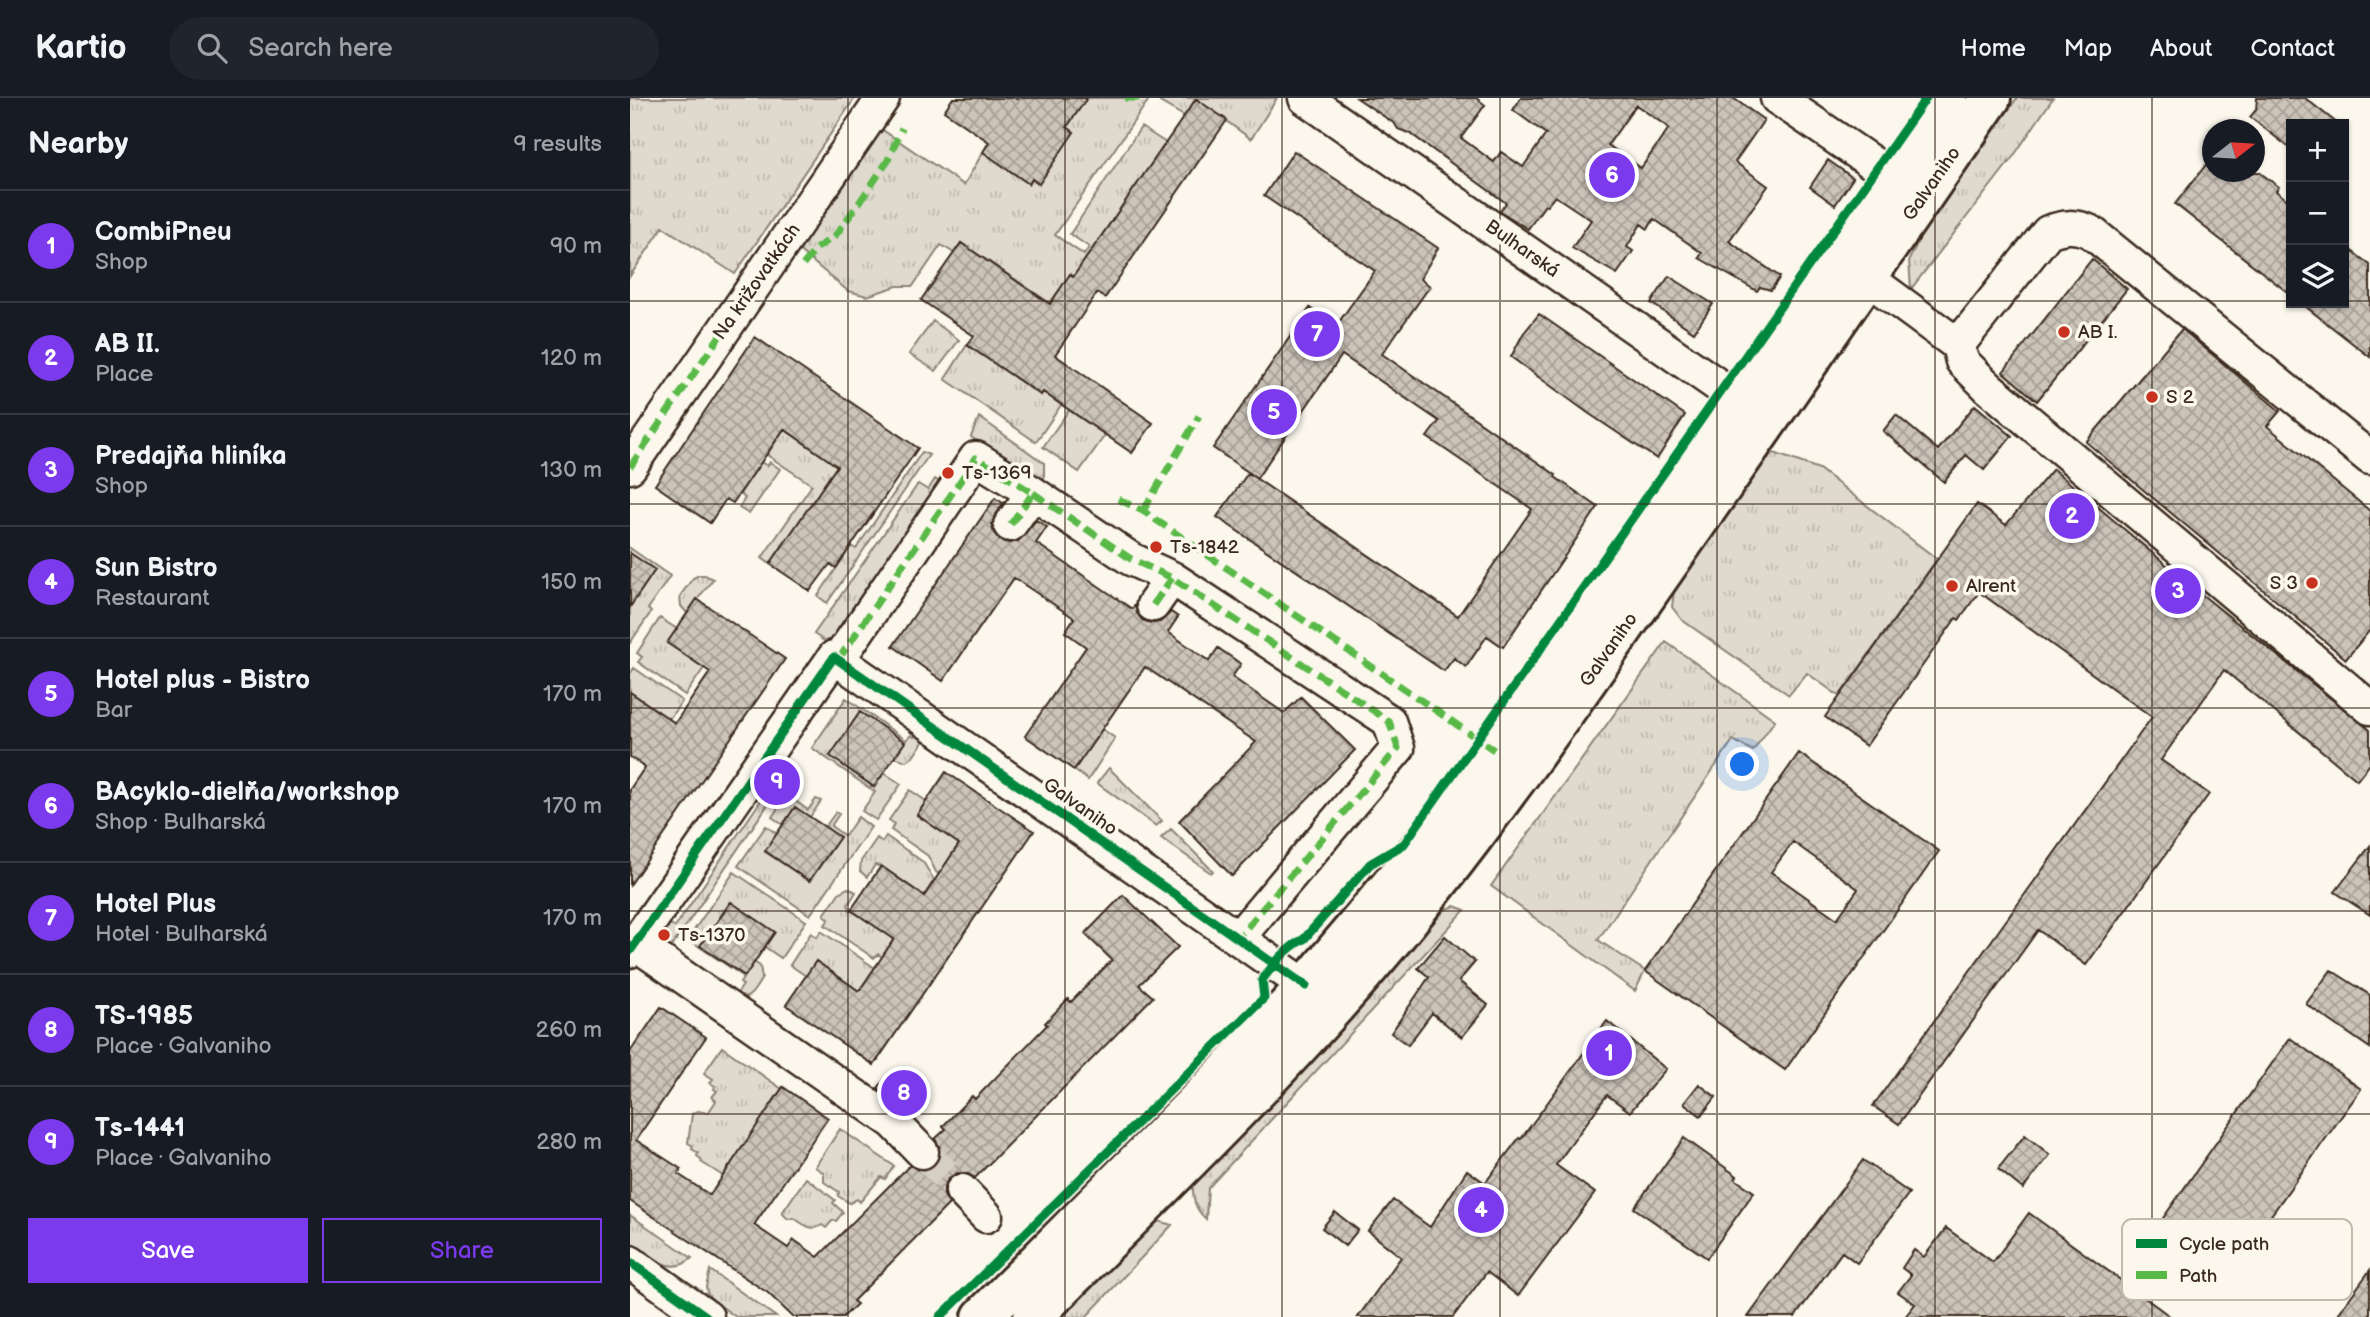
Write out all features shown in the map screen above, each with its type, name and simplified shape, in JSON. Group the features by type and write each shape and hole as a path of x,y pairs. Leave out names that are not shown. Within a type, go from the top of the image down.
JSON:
{"main road":[{"name":"Galvaniho","path":"982,1317 1229,1069 1306,986 1452,808 1948,98"},
{"name":"Galvaniho","path":"1033,1317 1254,1093 1341,999 1443,877 1531,760 1992,98"},
{"path":"1739,400 1754,443"}],"street":[{"name":"Na križovatkách","path":"630,467 883,98"},
{"name":"Bulharská","path":"1305,98 1739,400"},
{"path":"1777,98 1893,177"},
{"path":"1958,345 2048,232 2076,226 2091,232 2370,458"},
{"path":"1867,278 1958,345 1962,361 1989,388 2362,701"},
{"path":"922,1152 893,1122 632,945 976,458 1132,559 1172,578 1389,721 1398,748 1238,939"},
{"path":"1010,525 1033,493"},
{"path":"1153,605 1172,578"},
{"name":"Galvaniho","path":"836,658 1306,986"},
{"path":"962,1191 986,1216"},
{"path":"630,1262 707,1317"}],"green space":[{"path":"630,98 855,98 735,274 663,227 630,276"},
{"path":"1087,98 1150,98 1055,235 1084,255 1089,247 1070,234 1141,127 1166,143 1073,277 1070,275 1050,303 961,243 954,253 941,245 913,286 897,286 867,296 848,291 794,246 878,127 964,185 983,152 1029,184 1074,132 1067,127"},
{"path":"1162,98 1277,98 1251,139 1196,99 1184,116 1160,102"},
{"path":"2017,98 2053,98 2013,157 1911,289 1909,260 1921,235"},
{"path":"933,321 959,340 936,371 909,354"},
{"path":"967,345 1040,395 1043,392 1061,405 1036,442 945,379"},
{"path":"1069,410 1105,435 1079,472 1043,447"},
{"path":"979,417 1044,463 1044,487 971,437"},
{"path":"784,429 837,466 770,564 762,558 812,485 767,455"},
{"path":"922,452 929,455 827,603 818,596 851,546 856,549"},
{"path":"1774,453 1819,469 1937,559 1839,696 1807,673 1789,695 1682,620 1672,607 1674,591 1765,458"},
{"path":"761,462 767,466 770,462 780,469 749,514 739,508 745,498 740,494"},
{"path":"935,479 948,487 836,649 814,634 918,484 928,490"},
{"path":"630,548 670,576 648,609 651,612 630,643 630,607 655,570 630,553"},
{"path":"699,575 713,579 687,613 681,606 680,596 693,578"},
{"path":"660,618 677,629 667,643 704,668 685,695 638,662 642,657 637,653"},
{"path":"1666,642 1775,720 1753,751 1733,740 1598,940 1645,971 1635,991 1491,886"},
{"path":"634,668 682,701 669,719 633,694 630,697 630,674"},
{"path":"846,698 906,740 911,735 914,737 924,724 925,739 913,757 906,761 895,757 831,756 874,787 884,773 901,784 876,820 862,811 875,792 812,748"},
{"path":"1102,729 1115,738 1088,780 1074,770"},
{"path":"1109,768 1162,821 1156,826 1097,783"},
{"path":"770,787 777,791 668,952 658,944 656,937 663,919 675,927"},
{"path":"910,790 926,801 917,815 959,844 939,874 928,856 891,830 894,824 889,820"},
{"path":"787,795 808,810 816,799 821,801 810,817 783,825 772,817"},
{"path":"836,812 839,814 831,826 845,836 858,817 871,827 810,915 738,866 766,826 777,834 765,852 810,881 839,838 825,827"},
{"path":"1171,829 1213,871 1211,873 1161,838"},
{"path":"886,836 923,862 934,880 924,896 882,867 875,865 867,877 860,871 861,861 877,838 882,842"},
{"path":"734,872 806,921 781,958 765,947 730,902 701,946 744,976 754,962 760,966 762,978 757,987 748,996 739,999 734,998 743,985 740,983 744,977 688,939"},
{"path":"848,888 856,892 848,905 851,910 894,939 882,957 878,954 874,958 825,925 829,919 824,915 839,893"},
{"path":"1454,906 1465,910 1208,1188 1206,1219 1195,1203 1193,1183 1445,910"},
{"path":"821,931 875,968 859,991 817,962 806,976 790,965 811,933 817,937"},
{"path":"722,1047 782,1089 723,1176 701,1162 698,1153 688,1143 692,1114 698,1111 708,1113 716,1101 712,1097 717,1091 710,1083 713,1079 704,1073"},
{"path":"840,1129 894,1166 885,1179 881,1177 860,1202 857,1199 850,1203 838,1196 839,1192 824,1182 824,1173 815,1167"},
{"path":"806,1178 835,1200 833,1203 843,1212 826,1228 822,1225 814,1228 807,1226 794,1218 788,1219 782,1213"},
{"path":"630,1215 692,1258 676,1266 660,1262 645,1253 630,1242"},
{"path":"1158,1221 1172,1225 1086,1317 1062,1317"},
{"path":"710,1270 776,1317 736,1317 708,1295 706,1287"}],"building":[{"path":"953,98 1087,98 1067,127 1074,132 1039,184 1032,179 1029,184 983,152 989,142 944,111"},
{"path":"1357,98 1476,98 1485,105 1461,138 1494,162 1501,152 1523,167 1546,134 1513,110 1521,98 1733,98 1764,120 1735,162 1768,186 1729,241 1780,277 1771,290 1760,287 1757,291 1699,258 1702,253 1654,219 1648,229 1641,224 1627,247 1633,251 1617,274 1572,248 1591,220 1555,196 1528,229 1500,211 1506,203 1411,134 1398,129 1395,124","holes":["1636,105 1669,128 1641,168 1608,145"]},
{"path":"2257,98 2305,98 2332,119 2286,119 2286,145 2265,129 2265,119 2250,117 2256,110"},
{"path":"1196,99 1227,120 1105,298 1097,293 1055,355 1153,423 1132,453 1043,392 1041,395 967,345 974,336 921,300 961,243 1050,304 1070,274 1073,277"},
{"path":"1294,151 1438,248 1420,279 1430,286 1382,354 1598,507 1503,647 1487,636 1466,667 1454,658 1444,671 1217,517 1248,473 1458,616 1532,509 1427,437 1439,421 1342,355 1257,478 1213,448 1310,308 1336,326 1375,271 1264,196"},
{"path":"1828,160 1853,178 1835,205 1810,187"},
{"path":"2202,170 2202,182 2265,182 2265,176 2279,187 2276,191 2286,199 2286,291 2175,204"},
{"path":"2349,249 2370,265 2370,357 2307,308 2349,308"},
{"name":"AB I.","path":"2092,259 2127,289 2037,401 2003,372"},
{"path":"1669,276 1713,304 1694,332 1651,303"},
{"path":"1539,314 1685,415 1657,459 1511,357 1523,334"},
{"path":"2182,329 2280,411 2267,426 2370,511 2370,630 2346,659 2086,442"},
{"path":"755,337 918,448 836,568 830,564 810,591 770,564 837,466 784,429 733,503 726,499 710,523 655,485"},
{"path":"1975,405 2012,436 1984,470 1966,455 1944,482 1883,431 1896,415 1938,450"},
{"path":"2053,469 2195,589 2370,730 2370,764 2357,780 2224,670 2161,760 2209,794 2086,965 2038,930 1899,1124 1873,1106 2152,717 1979,592 1959,620 1956,618 1866,746 1825,717 1977,504 2006,525"},
{"path":"995,498 1003,503 992,524 994,533 1000,540 1009,543 1018,541 1036,520 1047,527 1036,543 1132,609 1135,605 1142,620 1160,622 1171,612 1178,617 1168,632 1209,661 1218,648 1241,664 1232,677 1284,713 1301,697 1355,750 1232,876 1179,821 1256,742 1145,667 1074,770 1025,736 1086,647 1065,632 1074,618 1014,578 943,681 893,646"},
{"path":"630,553 655,570 630,607"},
{"path":"697,599 785,659 630,885 630,789 645,767 630,757 630,692 675,723 710,672 667,643"},
{"path":"860,712 905,742 874,787 830,756"},
{"path":"1799,753 1939,851 1785,1070 1645,971","holes":["1793,842 1858,889 1837,919 1771,872"]},
{"path":"946,772 1034,831 874,1065 786,1005 816,961 859,991 894,939 851,910 881,866 924,896 959,844 917,815"},
{"path":"795,807 840,837 809,881 765,851"},
{"path":"2370,846 2370,915 2335,892"},
{"path":"1123,895 1178,947 1139,985 1153,997 975,1178 958,1173 949,1178 944,1187 944,1195 949,1204 853,1301 857,1304 843,1317 793,1317 768,1293 630,1201 630,1052 661,1007 706,1037 636,1140 681,1169 678,1174 710,1195 783,1087 828,1118 754,1225 788,1248 794,1240 818,1257 910,1165 918,1170 926,1170 935,1165 940,1148 935,1139 946,1129 943,1126 972,1096 975,1099 1047,1025 1045,1023 1068,999 1071,1002 1112,960 1085,934"},
{"path":"731,902 775,932 745,976 700,946"},
{"path":"1445,936 1475,962 1459,981 1488,1005 1462,1037 1432,1013 1408,1045 1391,1033 1429,977 1418,968"},
{"path":"2331,970 2370,995 2370,1048 2306,1004"},
{"path":"1607,1021 1666,1069 1630,1112 1607,1095 1556,1165 1595,1193 1518,1296 1487,1272 1453,1317 1358,1317 1401,1257 1368,1231 1393,1200 1430,1227 1467,1170 1485,1183 1519,1138 1521,1139"},
{"path":"2290,1038 2361,1089 2268,1219 2162,1219"},
{"path":"889,1074 912,1090 902,1105 878,1088"},
{"path":"1699,1084 1716,1097 1701,1116 1684,1103"},
{"path":"2025,1135 2050,1155 2023,1189 1998,1169"},
{"path":"1684,1138 1737,1176 1735,1179 1754,1192 1707,1258 1634,1208"},
{"path":"1863,1160 1909,1193 1857,1263 1842,1252 1795,1317 1748,1317"},
{"path":"1335,1212 1358,1230 1345,1246 1322,1228"},
{"path":"2029,1213 2122,1281 2122,1300 2148,1300 2171,1317 1905,1317 1915,1304 1898,1292 1911,1275 1902,1268 1914,1250 1924,1257 1946,1228 1993,1262"},
{"path":"2370,1270 2370,1317 2336,1317 2348,1300 2352,1300 2352,1295"}],"tunnel":[{"path":"922,1152 962,1191"}],"marked path":[{"path":"1125,98 1144,98"},
{"path":"803,265 817,248 835,236 857,206 887,162 902,128"},
{"path":"630,467 743,302"},
{"path":"1143,511 1199,416"},
{"path":"838,660 976,458 1033,493 1010,525"},
{"path":"1033,493 1131,559 1172,578 1389,721 1398,748 1238,938"},
{"path":"1118,499 1143,511 1494,750"},
{"path":"1153,605 1172,578"}],"cycle path":[{"path":"940,1317 1264,998 1262,980 1271,968 1286,952 1304,939 1370,864 1404,844 1926,98"},
{"path":"630,951 834,657 1306,986"},
{"path":"630,1262 707,1317"}],"place":[{"name":"BAcyklo-dielňa/workshop","path":"1612,175"},
{"name":"AB I.","path":"2064,332"},
{"name":"Hotel Plus","path":"1317,334"},
{"name":"S 2","path":"2152,397"},
{"name":"Hotel plus - Bistro","path":"1274,412"},
{"name":"Ts-1369","path":"948,473"},
{"name":"AB II.","path":"2072,516"},
{"name":"Ts-1842","path":"1156,547"},
{"name":"S 3","path":"2312,583"},
{"name":"Alrent","path":"1952,586"},
{"name":"Predajňa hliníka","path":"2178,591"},
{"name":"Ts-1441","path":"777,782"},
{"name":"Ts-1370","path":"664,935"},
{"name":"CombiPneu","path":"1609,1053"},
{"name":"TS-1985","path":"904,1093"},
{"name":"Sun Bistro","path":"1481,1210"}]}
